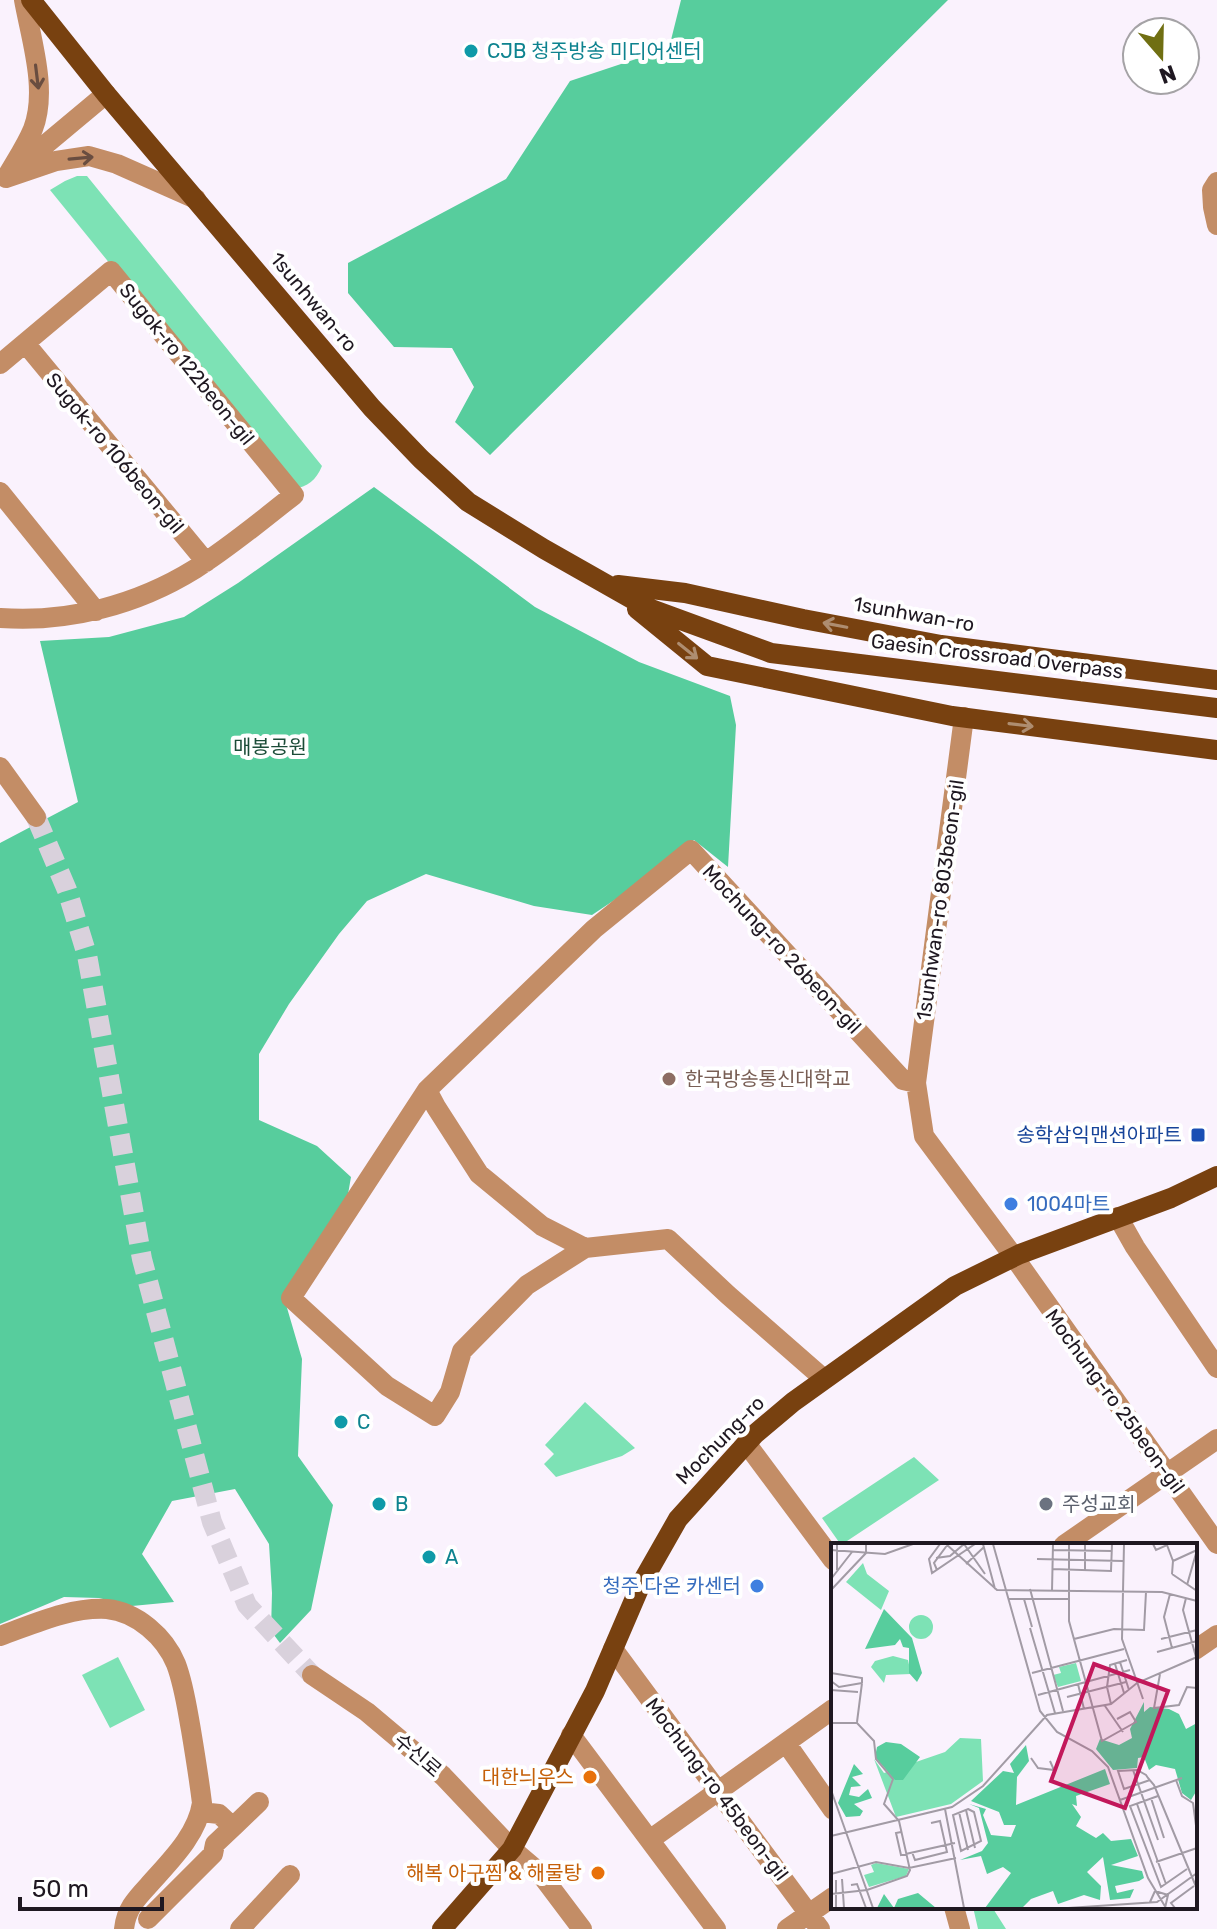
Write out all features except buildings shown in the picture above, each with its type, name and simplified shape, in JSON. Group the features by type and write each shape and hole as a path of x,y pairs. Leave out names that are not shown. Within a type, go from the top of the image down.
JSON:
{"main road":[{"name":"1sunhwan-ro","path":"31,0 106,94 372,408 468,502 648,608 771,653"},
{"name":"1sunhwan-ro","path":"606,584 685,593 941,645 1217,680"},
{"path":"606,584 707,666 964,717 1217,750"},
{"name":"Gaesin Crossroad Overpass","path":"771,653 1217,708"},
{"name":"Mochung-ro","path":"442,1929 512,1849 595,1691 641,1584 678,1519 746,1443 793,1402 955,1286 1054,1240 1215,1181"}],"street":[{"path":"3,180 37,116 39,83 24,0"},
{"path":"3,180 106,94"},
{"path":"3,180 56,161 89,156 117,164 196,199"},
{"path":"1217,182 1212,190 1217,225"},
{"name":"Sugok-ro 122beon-gil","path":"0,364 111,271 294,495 206,562"},
{"name":"Sugok-ro 106beon-gil","path":"25,343 206,562"},
{"path":"4,506 96,611"},
{"path":"0,618 49,618 96,611 158,589 206,562"},
{"name":"1sunhwan-ro 803beon-gil","path":"916,1083 964,717"},
{"path":"0,767 36,817"},
{"name":"Mochung-ro 26beon-gil","path":"427,1090 594,929 691,850 903,1080 916,1083"},
{"path":"916,1083 924,1136 1014,1257"},
{"path":"585,1248 542,1226 479,1174 427,1090 291,1298 387,1386 435,1416 450,1392 462,1351 527,1285 585,1248 668,1239 824,1379"},
{"path":"1118,1217 1217,1368"},
{"name":"Mochung-ro 25beon-gil","path":"1014,1257 1217,1544"},
{"path":"1067,1543 1217,1439"},
{"path":"746,1443 831,1557"},
{"path":"0,1636 45,1619 81,1610 108,1609 129,1614 144,1623 175,1661 184,1691 201,1812 188,1838 132,1903 125,1916 124,1929"},
{"path":"1197,1649 1217,1635"},
{"name":"Mochung-ro 45beon-gil","path":"613,1649 814,1921"},
{"name":"수신로","path":"312,1675 367,1712 443,1776 512,1849 539,1872 582,1929"},
{"path":"651,1839 831,1710"},
{"path":"571,1735 716,1929"},
{"path":"786,1743 831,1807"},
{"path":"148,1919 213,1854 215,1844 259,1802"},
{"path":"201,1812 219,1814 233,1827"},
{"path":"240,1929 290,1875"},
{"path":"787,1929 814,1921 831,1900"},
{"path":"955,1909 960,1929"}],"green space":[{"path":"681,0 948,0 490,455 455,422 474,387 452,348 394,347 348,293 348,263 506,179 570,81 669,48"},
{"path":"77,176 87,176 322,466 311,482 293,489 50,190"},
{"name":"매봉공원","path":"374,487 535,607 639,662 730,696 736,725 728,867 694,840 652,875 592,915 534,906 426,874 367,901 289,1004 259,1054 259,1120 317,1146 351,1177 347,1200 285,1301 302,1359 298,1456 333,1505 311,1610 280,1643 271,1631 269,1544 235,1489 172,1501 142,1554 174,1602 132,1606 99,1598 64,1597 0,1624 0,843 78,802 40,641 109,637 184,617 238,583"},
{"path":"585,1402 635,1448 622,1456 556,1477 544,1464 554,1454 545,1445"},
{"path":"914,1457 939,1480 844,1543 840,1543 822,1518"},
{"path":"118,1657 145,1710 110,1728 82,1675"},
{"path":"973,1909 993,1909 1006,1929 978,1929"}],"tunnel":[{"path":"36,817 67,890 87,955 142,1259 212,1522 247,1605 312,1675"}],"place":[{"name":"CJB 청주방송 미디어센터","path":"471,51"},
{"name":"한국방송통신대학교","path":"669,1079"},
{"name":"송학삼익맨션아파트","path":"1198,1135"},
{"name":"1004마트","path":"1011,1204"},
{"name":"C","path":"341,1422"},
{"name":"B","path":"379,1504"},
{"name":"주성교회","path":"1046,1504"},
{"name":"A","path":"429,1557"},
{"name":"청주 다온 카센터","path":"757,1586"},
{"name":"대한늬우스","path":"590,1777"},
{"name":"해복 아구찜 & 해물탕","path":"598,1873"}]}
